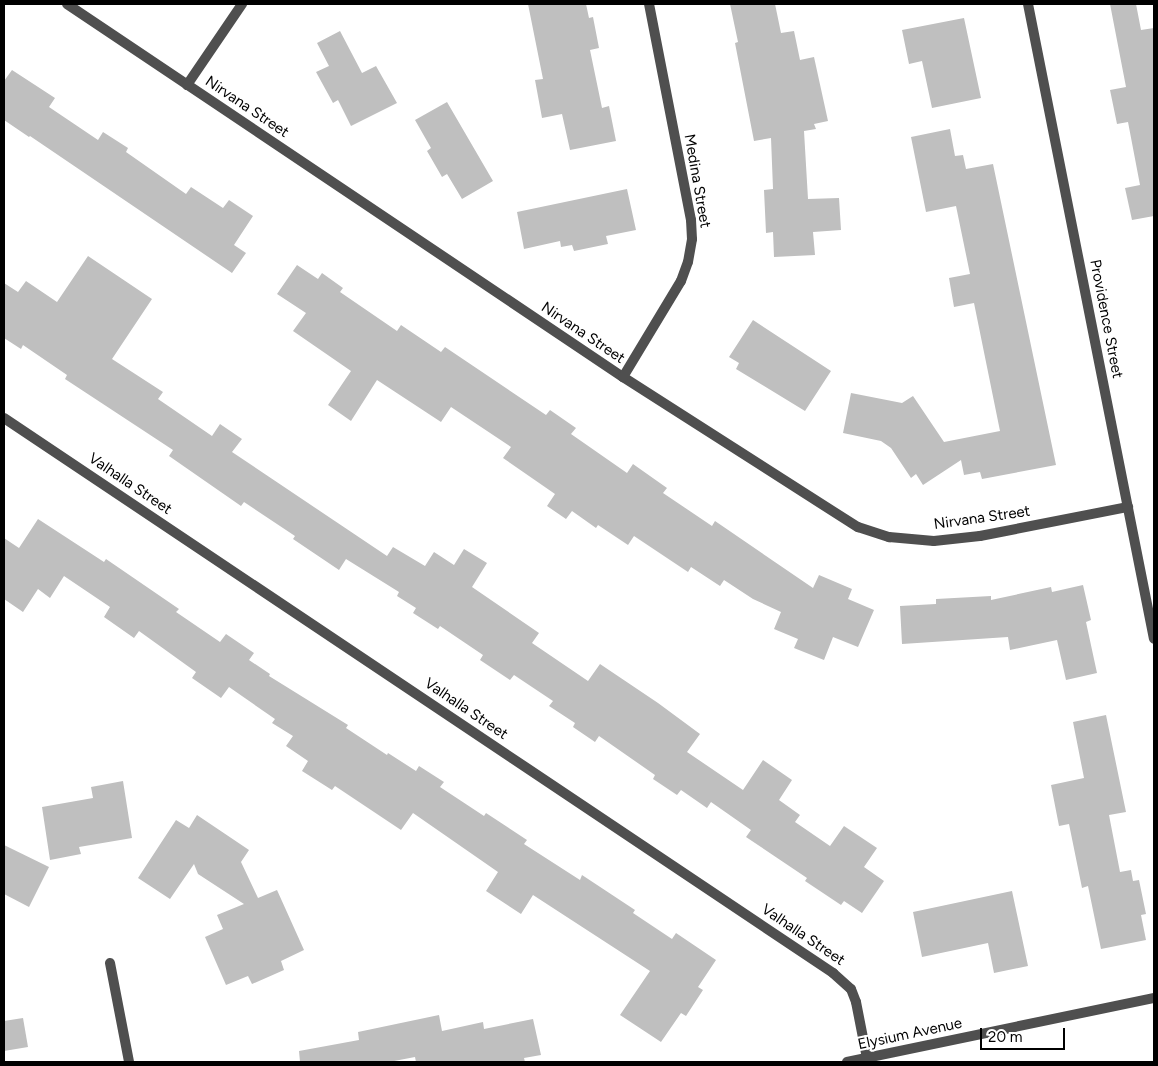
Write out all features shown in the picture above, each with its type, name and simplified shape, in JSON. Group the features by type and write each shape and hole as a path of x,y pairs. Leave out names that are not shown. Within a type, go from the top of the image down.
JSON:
{"street":[{"name":"Nirvana Street","path":"68,4 623,377 858,527 889,537 934,541 980,536 1128,507"},
{"path":"188,85 242,4"},
{"name":"Medina Street","path":"623,377 681,280 688,262 692,240 691,220 649,4"},
{"name":"Providence Street","path":"1028,4 1154,639"},
{"name":"Valhalla Street","path":"4,418 833,972 851,989 856,1002 868,1058"},
{"path":"110,964 129,1062"},
{"name":"Elysium Avenue","path":"847,1062 1154,998"}],"building":[{"path":"528,4 586,4 589,18 593,17 599,48 590,50 602,108 609,106 616,141 570,150 562,114 542,118 535,80 543,79"},
{"path":"730,4 775,4 781,33 794,31 800,60 814,57 828,121 814,124 816,129 804,131 808,199 839,198 841,230 813,232 815,255 774,257 773,232 766,233 764,190 773,189 771,138 754,141 735,43 738,42"},
{"path":"1110,4 1136,4 1141,30 1154,28 1154,216 1132,220 1125,188 1140,185 1128,122 1117,124 1110,90 1126,87"},
{"path":"964,18 981,98 932,108 922,61 909,64 902,30"},
{"path":"340,31 362,73 376,66 397,103 351,126 338,100 333,103 316,72 329,66 317,43"},
{"path":"12,70 55,98 49,107 98,140 103,132 128,148 126,152 186,194 191,187 223,208 229,200 253,216 234,245 246,253 232,273 4,120 4,81"},
{"path":"447,102 493,181 462,199 447,174 442,177 427,151 431,148 415,120"},
{"path":"950,129 955,156 963,155 966,169 993,164 1056,465 982,479 980,472 964,475 961,460 923,485 916,474 911,478 891,448 881,441 843,433 851,393 902,403 913,396 944,442 1000,431 974,303 954,307 949,278 970,274 956,206 926,212 911,137"},
{"path":"627,189 636,230 606,236 608,244 574,251 572,245 561,247 560,241 524,249 517,212"},
{"path":"88,256 152,299 112,359 163,392 158,399 212,436 220,424 242,439 232,452 387,556 393,547 425,566 434,552 454,565 464,549 487,563 472,587 539,633 532,643 588,681 600,664 658,703 700,734 687,752 743,790 763,760 792,780 779,800 800,815 795,822 830,846 844,826 877,848 864,867 884,881 862,913 844,901 841,905 805,881 807,878 746,837 751,830 711,802 707,808 681,790 677,795 653,779 655,775 599,736 595,742 573,727 575,723 549,706 553,701 514,675 510,680 480,660 483,655 440,626 438,629 413,613 416,608 397,596 399,592 346,559 339,570 293,539 295,536 244,502 241,506 169,456 173,450 65,379 67,375 23,345 21,349 4,338 4,283 18,292 26,281 57,302"},
{"path":"297,265 318,279 322,273 343,288 340,292 397,331 401,325 441,352 445,347 546,415 550,410 576,428 571,434 627,473 633,464 667,488 663,493 712,526 715,521 813,588 819,575 852,589 848,599 874,610 858,647 833,637 824,660 794,648 798,639 774,629 781,612 753,599 724,580 720,586 691,567 688,572 634,536 628,545 598,525 596,528 572,511 566,519 547,506 555,494 503,458 511,447 451,407 441,422 377,380 351,421 328,405 351,371 293,331 306,313 277,294"},
{"path":"753,320 831,371 805,411 736,369 739,363 729,357"},
{"path":"38,519 104,562 106,559 179,609 176,612 220,642 226,634 254,653 249,660 270,674 269,676 348,725 346,728 387,755 388,753 416,771 419,766 444,782 440,787 484,816 486,813 527,840 524,844 580,880 582,875 635,910 633,913 672,939 676,933 716,960 698,987 703,990 686,1016 681,1013 661,1042 620,1015 650,971 533,895 521,914 486,891 498,872 413,813 401,830 335,786 332,790 302,771 308,761 286,746 293,736 272,723 275,719 229,687 221,698 192,678 196,672 139,631 134,638 104,617 110,607 64,576 50,598 38,589 23,612 4,599 4,538 19,548"},
{"path":"1083,585 1091,620 1086,622 1097,673 1066,680 1057,640 1010,650 1008,637 902,644 900,606 936,604 936,599 991,596 991,600 1051,587 1052,592"},
{"path":"1106,715 1126,812 1109,815 1120,872 1131,870 1133,881 1139,880 1146,914 1141,915 1146,940 1101,949 1088,886 1082,888 1069,824 1059,826 1051,785 1084,778 1073,722"},
{"path":"123,781 132,838 79,847 81,854 50,860 42,807 93,798 91,787"},
{"path":"197,815 249,850 241,862 258,898 277,890 304,950 281,961 284,970 252,984 248,976 226,985 205,937 223,929 217,915 244,904 198,874 194,864 170,899 138,878 176,820 189,828"},
{"path":"4,845 49,867 29,907 4,894"},
{"path":"1012,891 1028,966 994,973 988,943 922,957 913,912"},
{"path":"439,1015 442,1031 483,1022 484,1029 533,1019 541,1055 524,1058 525,1062 416,1062 415,1057 389,1062 300,1062 299,1051 359,1040 358,1032"},
{"path":"23,1018 28,1047 4,1051 4,1021"}]}
